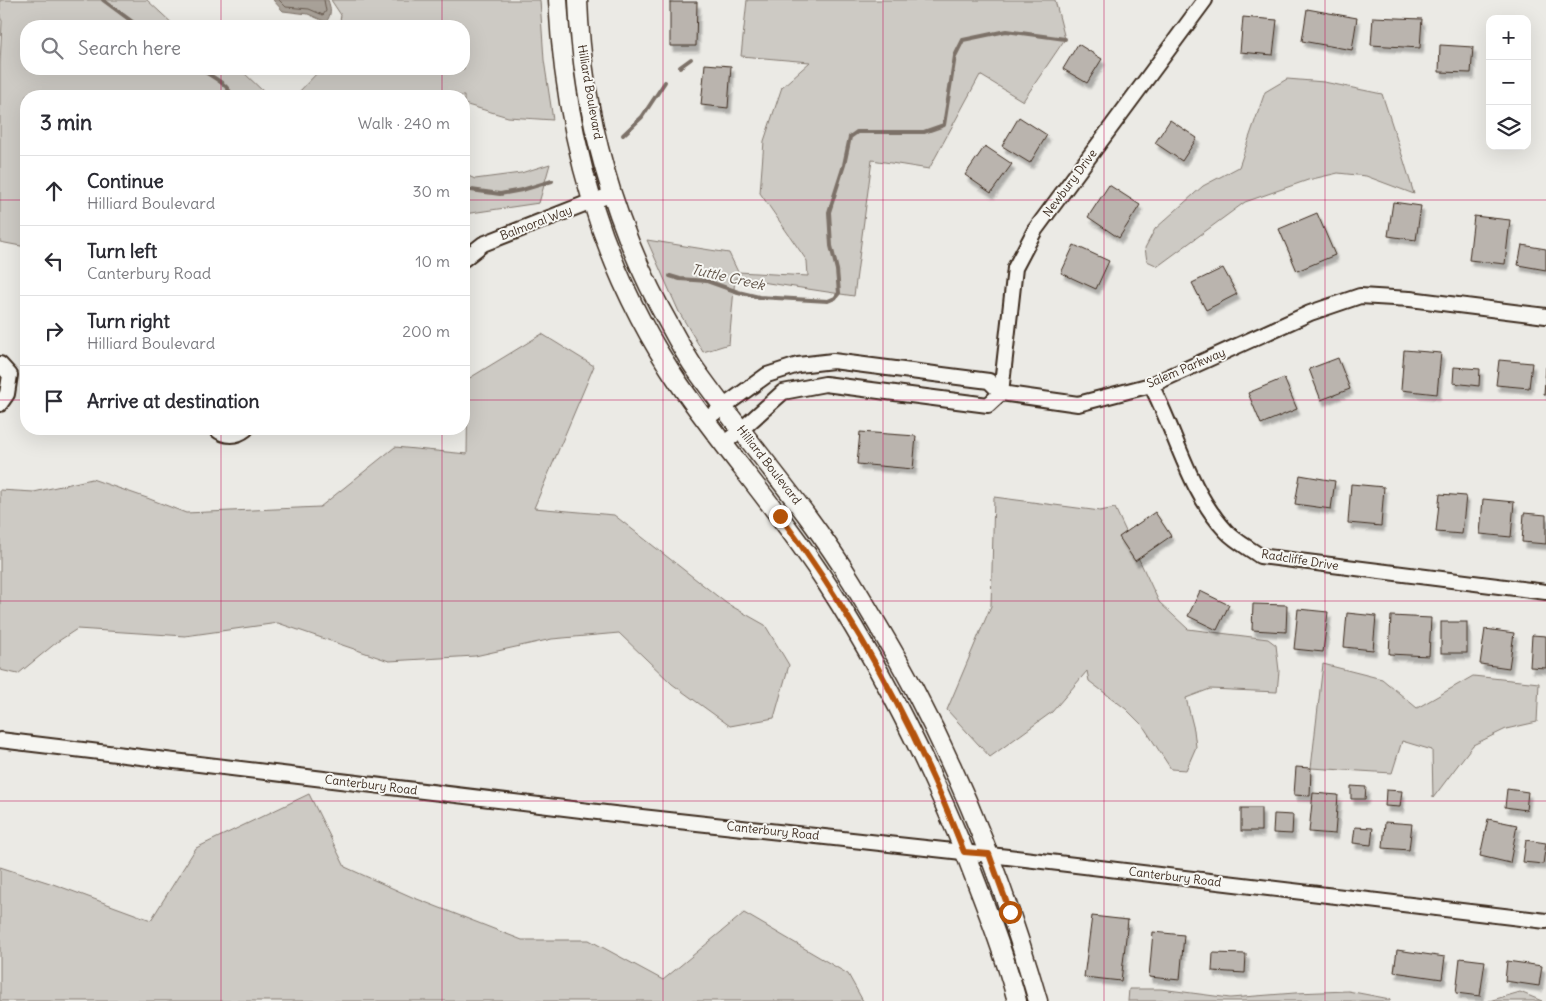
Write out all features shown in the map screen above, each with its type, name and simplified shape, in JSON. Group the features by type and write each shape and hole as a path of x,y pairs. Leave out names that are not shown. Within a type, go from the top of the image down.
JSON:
{"main road":[{"name":"Hilliard Boulevard","path":"558,0 560,42 573,129 581,165 620,277 656,349 722,444 750,477 802,546 867,649 924,756 946,805 984,901 1017,1001"},
{"name":"Hilliard Boulevard","path":"578,0 579,27 584,64 602,159 612,195 640,267 657,302 694,368 811,520 851,581 914,688 962,788 989,854 1024,950 1038,1001"}],"street":[{"name":"Newbury Drive","path":"1001,393 1015,268 1023,252 1035,230 1205,0"},
{"name":"Balmoral Way","path":"470,254 483,244 612,195"},
{"name":"Salem Parkway","path":"1001,393 1078,404 1151,384 1310,313 1360,296 1410,299 1546,316"},
{"path":"705,420 723,405 767,375 798,365 833,361 989,381 1001,393 988,405 825,384 783,392 741,430 722,444"},
{"path":"0,364 10,375 7,394 0,404"},
{"name":"Radcliffe Drive","path":"1151,384 1201,498 1227,532 1260,556 1546,592"},
{"name":"Canterbury Road","path":"0,740 614,814 989,854 1546,921"}],"shaded area":[{"path":"0,0 147,0 169,20 20,20 20,75 246,75 262,90 20,90 20,246 0,242 0,64 2,21 0,17"},
{"path":"331,0 540,0 544,60 553,120 508,117 470,106 470,90 301,90 315,75 470,75 470,20 340,20 341,15"},
{"path":"747,0 1055,0 1065,39 1023,101 980,75 929,169 872,160 854,296 735,278 729,344 703,352 679,312 647,240 729,253 738,272 808,276 807,261 760,193 764,141 782,87 810,62 741,56"},
{"path":"1287,79 1324,82 1382,94 1414,194 1366,176 1338,173 1308,180 1245,202 1158,266 1147,261 1145,248 1155,229 1203,186 1239,167 1265,92"},
{"path":"550,164 539,203 470,213 470,177 475,179 521,173"},
{"path":"542,334 594,366 534,508 614,515 726,603 765,625 789,665 774,718 730,726 672,684 619,633 552,639 475,656 389,661 278,623 185,636 77,629 57,642 18,674 0,670 0,490 34,492 92,479 186,513 320,507 395,447 467,454 467,435 470,435 470,378"},
{"path":"994,497 1100,511 1115,508 1159,602 1188,629 1268,639 1276,645 1279,671 1277,692 1210,689 1186,698 1196,747 1186,770 1171,769 1143,726 1126,709 1089,681 1087,671 1052,712 990,757 947,710 991,606"},
{"path":"1323,664 1382,679 1417,708 1473,676 1539,683 1537,722 1506,729 1473,745 1433,798 1432,750 1402,741 1392,773 1311,768"},
{"path":"309,794 345,867 412,897 522,940 589,940 663,980 744,913 848,974 863,1001 0,1001 0,867 53,884 151,920 196,848"},
{"path":"1129,989 1161,989 1230,998 1348,991 1390,999 1390,1001 1128,1001"},
{"path":"1520,992 1542,1001 1489,1001"}],"water":[{"path":"273,0 328,0 330,14 327,20 322,20 308,14 283,11"}],"building":[{"path":"670,2 697,2 696,46 670,46"},
{"path":"1307,9 1357,18 1352,50 1302,41"},
{"path":"1243,17 1277,20 1273,55 1240,52"},
{"path":"1373,17 1422,19 1420,48 1371,45"},
{"path":"1078,44 1102,59 1087,83 1063,69"},
{"path":"1440,45 1473,47 1471,73 1439,72"},
{"path":"705,64 731,66 728,108 701,105"},
{"path":"1019,117 1047,135 1030,163 1002,146"},
{"path":"1170,120 1197,138 1182,161 1155,143"},
{"path":"985,146 1012,164 991,193 965,175"},
{"path":"1109,185 1140,205 1119,238 1088,217"},
{"path":"1393,202 1421,206 1416,240 1388,236"},
{"path":"1317,213 1335,255 1297,271 1279,229"},
{"path":"1474,216 1510,220 1505,264 1469,260"},
{"path":"1074,245 1109,261 1096,289 1061,273"},
{"path":"1522,245 1546,249 1546,270 1518,265"},
{"path":"1223,268 1237,294 1206,310 1192,283"},
{"path":"1404,350 1441,353 1437,394 1401,390"},
{"path":"1338,358 1350,389 1321,400 1309,369"},
{"path":"1499,360 1532,363 1529,388 1496,385"},
{"path":"1454,367 1480,369 1479,386 1453,383"},
{"path":"1546,367 1546,394 1544,394"},
{"path":"1284,378 1297,409 1261,424 1248,393"},
{"path":"860,432 916,436 913,469 857,464"},
{"path":"1300,475 1335,481 1331,509 1295,504"},
{"path":"1351,484 1384,487 1381,526 1348,523"},
{"path":"1440,494 1466,496 1462,534 1436,532"},
{"path":"1483,499 1514,502 1511,537 1480,534"},
{"path":"1155,512 1171,536 1135,561 1119,537"},
{"path":"1524,513 1546,515 1546,544 1522,542"},
{"path":"1200,591 1229,605 1217,630 1188,616"},
{"path":"1253,604 1287,605 1286,632 1252,630"},
{"path":"1298,609 1328,612 1323,652 1294,649"},
{"path":"1347,613 1376,616 1373,650 1344,647"},
{"path":"1391,616 1431,618 1429,656 1389,654"},
{"path":"1441,622 1467,622 1467,653 1441,653"},
{"path":"1485,629 1514,633 1509,668 1480,664"},
{"path":"1532,635 1546,636 1546,668 1530,667"},
{"path":"1296,767 1311,768 1310,796 1294,795"},
{"path":"1351,786 1366,787 1365,799 1351,799"},
{"path":"1507,789 1528,792 1526,810 1505,807"},
{"path":"1386,790 1402,791 1400,807 1385,806"},
{"path":"1313,793 1338,795 1335,834 1309,832"},
{"path":"1241,808 1261,808 1261,831 1241,831"},
{"path":"1274,814 1293,815 1292,834 1273,833"},
{"path":"1488,819 1517,825 1510,863 1480,856"},
{"path":"1385,822 1412,824 1409,850 1383,848"},
{"path":"1355,827 1373,828 1371,845 1353,843"},
{"path":"1526,840 1546,843 1543,864 1523,862"},
{"path":"1092,916 1128,920 1121,981 1084,977"},
{"path":"1153,932 1184,935 1180,980 1149,977"},
{"path":"1397,950 1445,957 1442,979 1394,972"},
{"path":"1213,953 1246,954 1245,973 1212,971"},
{"path":"1460,958 1485,961 1480,996 1456,993"},
{"path":"1507,961 1542,966 1539,986 1505,981"}],"waterway":[{"name":"Tuttle Creek","path":"103,0 130,20"},
{"name":"Tuttle Creek","path":"670,276 680,279 707,281 759,297 828,301 835,298 839,293 837,270 831,246 829,212 844,165 850,137 857,132 924,132 944,125 955,56 963,40 1006,31 1065,39"},
{"path":"680,67 691,59"},
{"name":"Tuttle Creek","path":"210,75 228,90"},
{"path":"623,135 642,117 665,82"},
{"name":"Tuttle Creek","path":"470,190 500,194 552,181"}],"route":[{"path":"780,516 827,584 880,671 924,756 964,852 989,854 1010,912"}]}
